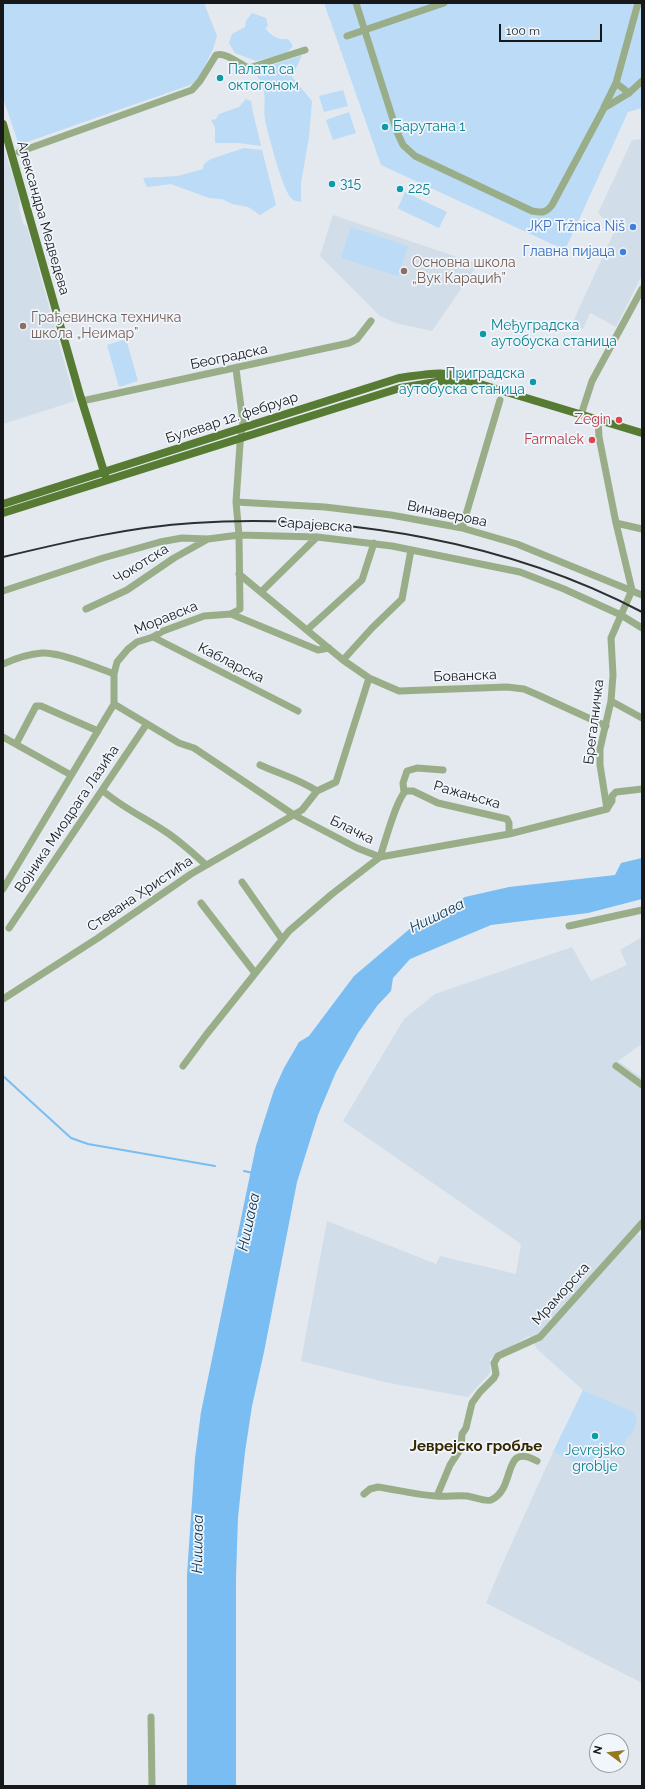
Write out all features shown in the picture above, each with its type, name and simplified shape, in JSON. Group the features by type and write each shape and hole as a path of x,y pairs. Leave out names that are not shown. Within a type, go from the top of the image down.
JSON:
{"main road":[{"name":"Александра Медведева","path":"3,124 82,402 107,480"},
{"name":"Булевар 12. фебруар","path":"3,513 107,480 399,378 430,373 449,373 460,375 470,381 642,433"},
{"name":"Булевар 12. фебруар","path":"3,504 104,471 242,433"}],"street":[{"path":"356,3 394,123 403,145 415,156 532,211 541,213 548,210 552,205 616,84 638,3"},
{"path":"347,36 444,3"},
{"path":"19,152 192,90 200,81 218,54 224,55 249,68 305,50"},
{"path":"604,108 629,93 642,81"},
{"path":"616,84 629,93"},
{"path":"581,415 592,381 642,289"},
{"name":"Београдска","path":"82,402 349,343 357,339 371,321"},
{"path":"231,614 238,611 241,606 239,535 236,502 242,433 236,369"},
{"path":"462,528 500,400"},
{"path":"598,420 599,437 616,523 632,590"},
{"name":"Винаверова","path":"236,502 325,507 391,515 462,528 517,544 632,590 642,596"},
{"path":"616,523 642,529"},
{"name":"Сарајевска","path":"3,591 103,558 160,542 182,538 208,539 239,535 317,537 374,543 496,566 532,576 621,616 642,628"},
{"path":"261,592 317,537"},
{"name":"Чокотска","path":"86,609 127,590 174,558 208,539"},
{"path":"307,630 362,580 374,543"},
{"path":"343,660 372,628 402,599 411,550"},
{"name":"Бованска","path":"239,574 343,660 369,678 400,691 507,687 524,689 606,726"},
{"name":"Брегалничка","path":"607,808 600,765 600,749 611,701 613,675 611,638 632,590"},
{"path":"231,614 318,650 329,648"},
{"name":"Моравска","path":"114,704 114,674 117,662 128,649 137,642 154,637 163,631 204,616 231,614"},
{"name":"Кабларска","path":"154,637 298,711"},
{"path":"3,664 12,660 42,653 71,659 114,674"},
{"path":"260,765 284,776 301,781 317,791 322,787 333,784 337,779 369,678"},
{"path":"611,701 642,718"},
{"path":"3,890 114,704"},
{"name":"Блачка","path":"114,704 146,725 179,743 194,748 294,814 357,848 380,858 509,834 607,808"},
{"path":"16,744 36,706 41,706 98,731"},
{"name":"Војника Миодрага Лазића","path":"9,928 146,725"},
{"path":"3,737 71,775"},
{"path":"183,1066 282,939 332,894 380,858 404,792 403,783 407,771 417,768 443,770"},
{"path":"607,808 612,801 612,796 616,792 642,788"},
{"path":"102,790 113,800 165,832 206,865"},
{"name":"Стевана Христића","path":"3,999 206,865 302,810 317,791"},
{"name":"Ражањска","path":"404,792 413,792 438,803 507,819 509,823 509,834"},
{"path":"242,882 282,939"},
{"path":"201,903 255,973"},
{"path":"569,926 642,910"},
{"path":"616,1066 642,1085"},
{"name":"Мраморска","path":"437,1496 450,1465 461,1448 462,1434 466,1428 470,1408 480,1392 494,1378 496,1369 494,1363 498,1356 540,1337 642,1223"},
{"path":"364,1494 370,1489 378,1487 437,1496 465,1496 488,1501 497,1496 509,1478 515,1458 524,1455 537,1461"},
{"path":"151,1718 152,1786"}],"shaded area":[{"path":"3,3 204,3 217,36 213,49 198,80 190,85 24,143 18,142 3,98"},
{"path":"324,3 642,3 642,108 628,112 565,250 381,165"},
{"path":"252,13 266,18 268,26 265,28 272,35 281,39 288,39 293,46 287,53 256,61 235,53 229,43 232,34 245,27 246,21"},
{"path":"302,55 292,77 312,101 309,137 301,183 301,202 295,201 288,194 281,176 266,124 263,88 256,74 257,70"},
{"path":"343,90 348,106 324,112 319,96"},
{"path":"246,99 251,101 261,146 239,143 215,143 215,127 211,120 216,119 219,114 239,107"},
{"path":"349,112 356,133 333,140 326,120"},
{"name":"Главна пијаца","path":"642,139 642,275 616,327 590,313 583,329 572,324 615,230 598,213 632,140"},
{"path":"3,145 17,190 20,202 19,208 23,223 27,227 75,401 3,424"},
{"path":"244,148 262,150 276,205 260,215 248,207 232,204 222,199 209,198 171,184 147,187 143,178 178,176 203,169 204,164 211,159"},
{"path":"405,192 447,212 439,228 398,208"},
{"name":"Основна школа „Вук Караџић”","path":"333,215 478,264 432,331 396,323 380,316 320,256"},
{"path":"351,227 408,246 398,276 341,258"},
{"path":"126,339 138,381 119,387 107,345"},
{"path":"642,937 642,1044 618,1061 642,1078 642,1229 638,1234 642,1237 642,1683 486,1603 553,1452 592,1469 623,1449 634,1412 583,1390 538,1350 529,1336 490,1359 490,1373 468,1397 389,1383 301,1361 327,1221 436,1264 440,1256 516,1274 521,1244 343,1121 404,1019 435,994 572,947 591,981 627,965 620,950"},
{"name":"Јеврејско гробље","path":"583,1390 634,1412 637,1420 632,1434 627,1437 623,1449 592,1469 553,1452"}],"water":[{"name":"Нишава","path":"642,858 642,899 588,913 491,925 410,959 393,978 391,991 377,1006 358,1033 336,1072 318,1115 297,1182 252,1406 245,1452 238,1517 236,1577 236,1786 187,1786 187,1575 195,1458 201,1412 256,1146 274,1090 284,1068 299,1042 309,1036 354,976 419,921 440,912 465,897 509,887 615,875 621,863"}],"waterway":[{"path":"3,1076 71,1138 88,1144 215,1166"},
{"path":"244,1171 253,1173"}],"railway":[{"path":"3,557 98,536 170,525 251,521 308,523 366,528 481,550 537,567 591,588 642,612"}],"place":[{"name":"Палата са октогоном","path":"220,78"},
{"name":"Барутана 1","path":"385,127"},
{"name":"315","path":"332,184"},
{"name":"225","path":"400,189"},
{"name":"JKP Tržnica Niš","path":"633,227"},
{"name":"Главна пијаца","path":"623,252"},
{"name":"Основна школа „Вук Караџић”","path":"404,271"},
{"name":"Грађевинска техничка школа „Неимар”","path":"23,326"},
{"name":"Међуградска аутобуска станица","path":"483,334"},
{"name":"Приградска аутобуска станица","path":"533,382"},
{"name":"Zegin","path":"619,420"},
{"name":"Farmalek","path":"592,440"},
{"name":"Jevrejsko groblje","path":"595,1436"}],"district":[{"name":"Јеврејско гробље","path":"476,1446"}]}
